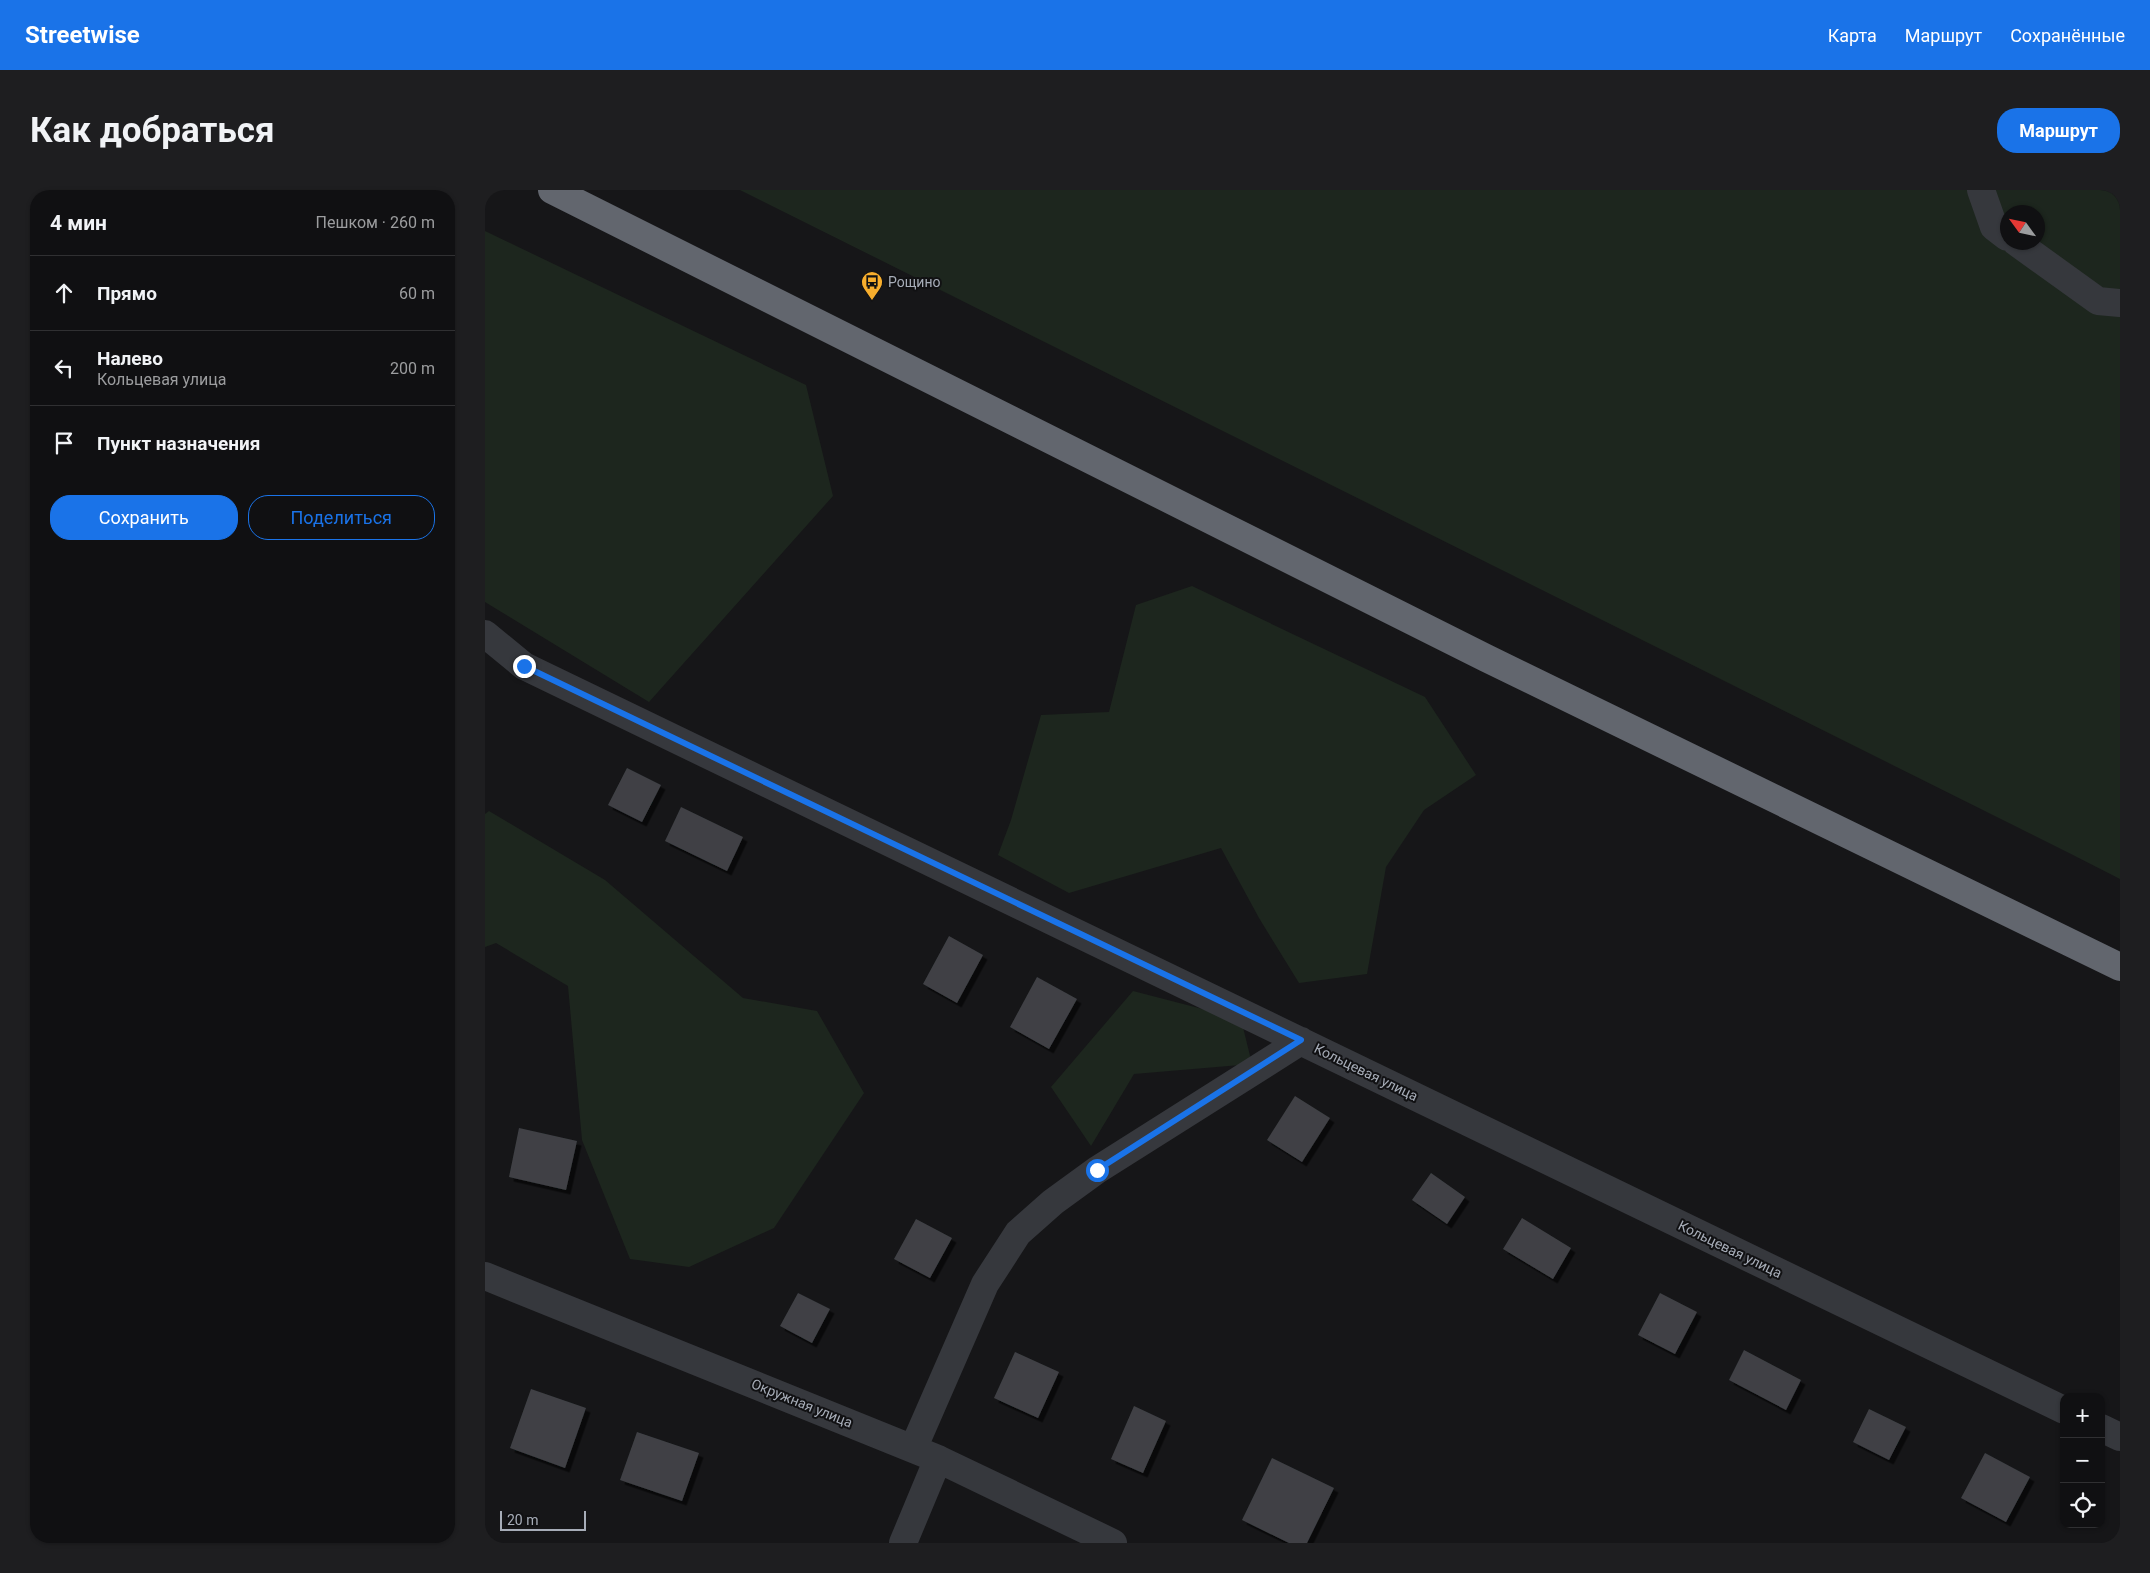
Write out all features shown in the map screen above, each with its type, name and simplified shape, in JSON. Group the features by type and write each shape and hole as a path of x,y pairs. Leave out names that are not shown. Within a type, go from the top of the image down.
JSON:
{"highway":[{"path":"552,190 1486,658 2120,967"}],"street":[{"path":"1981,190 1994,227 2000,232"},
{"path":"2027,250 2099,301 2120,303"},
{"name":"Кольцевая улица","path":"485,634 524,666 2060,1408"},
{"path":"913,1449 985,1284 1018,1233 1053,1202 1097,1170 1301,1040"},
{"name":"Окружная улица","path":"485,1276 913,1449 1113,1543"},
{"path":"2105,1430 2120,1437"},
{"path":"903,1543 938,1460"}],"shaded area":[{"path":"740,190 2120,190 2120,879 2071,854"},
{"path":"485,231 806,385 833,496 649,702 485,602"},
{"path":"1192,586 1425,697 1476,775 1424,810 1386,867 1367,974 1299,983 1259,918 1221,848 1069,893 998,855 1011,820 1041,715 1109,712 1136,605"},
{"path":"489,811 605,880 743,998 817,1011 864,1093 774,1228 689,1267 630,1259 582,1140 568,986 496,943 485,947 485,814"},
{"path":"1133,991 1241,1019 1252,1064 1134,1074 1091,1146 1051,1087"}],"building":[{"path":"627,768 661,785 642,822 608,805"},
{"path":"681,807 743,837 727,871 665,841"},
{"path":"949,936 983,955 957,1003 923,984"},
{"path":"1037,977 1077,999 1049,1049 1010,1027"},
{"path":"1295,1096 1330,1118 1302,1162 1267,1140"},
{"path":"519,1128 577,1141 566,1190 509,1177"},
{"path":"1431,1173 1465,1197 1447,1224 1412,1200"},
{"path":"1522,1218 1571,1248 1553,1279 1503,1249"},
{"path":"916,1219 952,1238 930,1278 894,1259"},
{"path":"798,1293 830,1309 812,1343 780,1326"},
{"path":"1660,1293 1697,1312 1675,1354 1638,1335"},
{"path":"1744,1350 1801,1380 1786,1410 1729,1380"},
{"path":"1015,1352 1059,1372 1038,1418 994,1398"},
{"path":"531,1389 586,1408 565,1468 510,1448"},
{"path":"1134,1406 1166,1421 1143,1473 1111,1459"},
{"path":"1869,1409 1906,1427 1889,1460 1853,1442"},
{"path":"637,1432 699,1453 682,1501 620,1480"},
{"path":"1985,1453 2030,1477 2006,1522 1961,1498"},
{"path":"1272,1458 1334,1488 1307,1543 1289,1543 1242,1520"}],"place":[{"name":"Рощино","path":"872,301"}],"route":[{"path":"524,666 1301,1040 1097,1170"}]}
